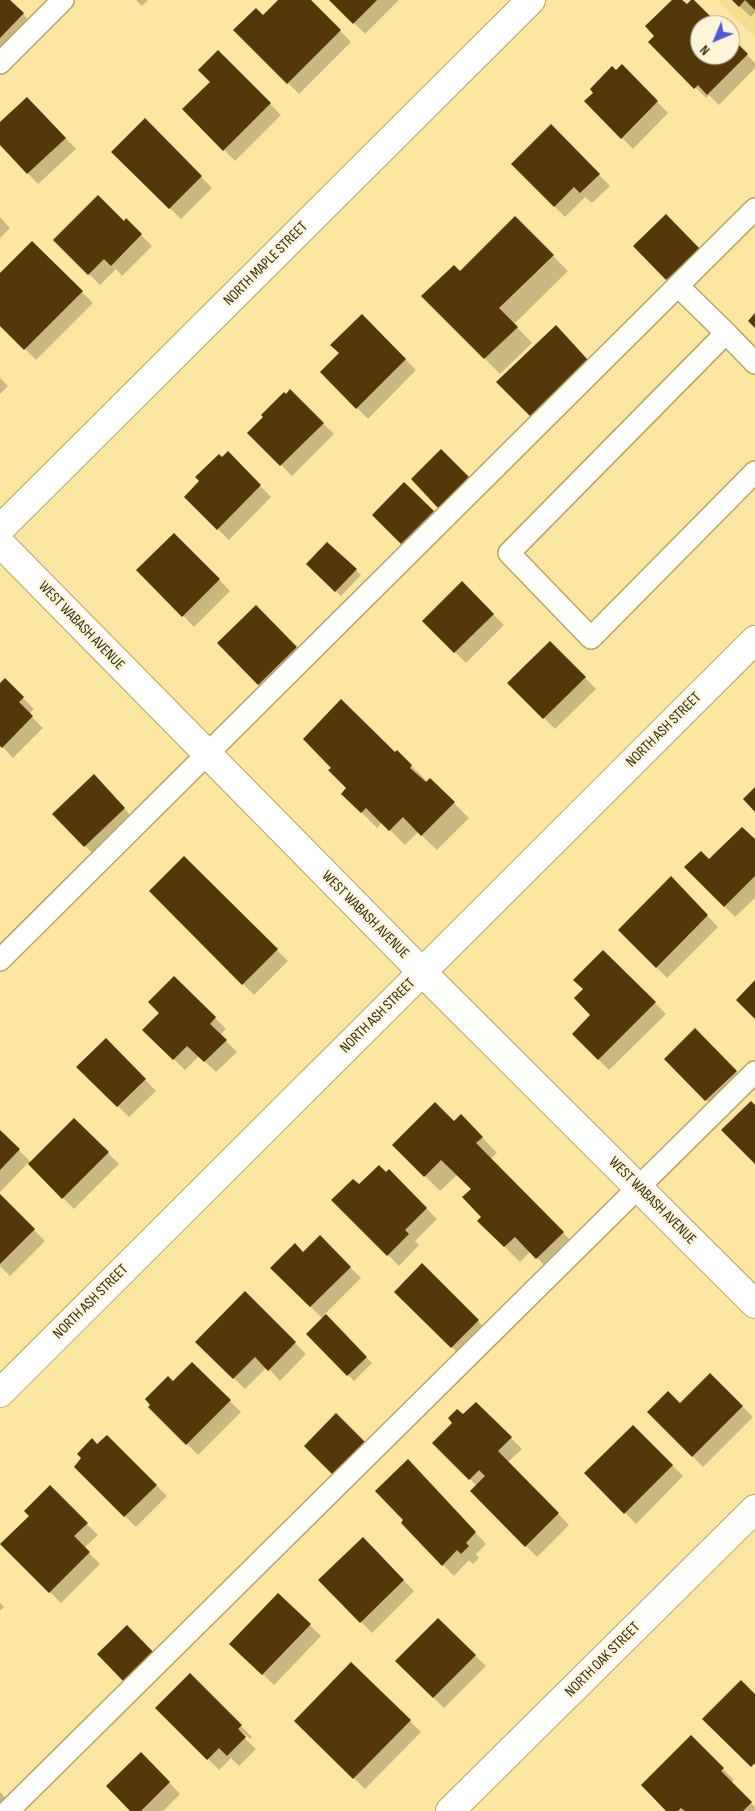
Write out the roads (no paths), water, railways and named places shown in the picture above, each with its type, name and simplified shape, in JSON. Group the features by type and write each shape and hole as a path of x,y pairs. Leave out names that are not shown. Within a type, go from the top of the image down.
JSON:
{"main road":[{"name":"NORTH MAPLE STREET","path":"0,529 531,0"},
{"name":"WEST WABASH AVENUE","path":"0,543 422,972 755,1304"},
{"name":"NORTH ASH STREET","path":"0,1393 755,640"},
{"name":"NORTH OAK STREET","path":"450,1811 755,1509"}],"lane":[{"path":"0,63 63,0"},
{"path":"0,960 755,209"},
{"path":"678,286 755,363"},
{"path":"726,333 509,553 590,638 755,472"},
{"path":"8,1811 755,1072"}]}
